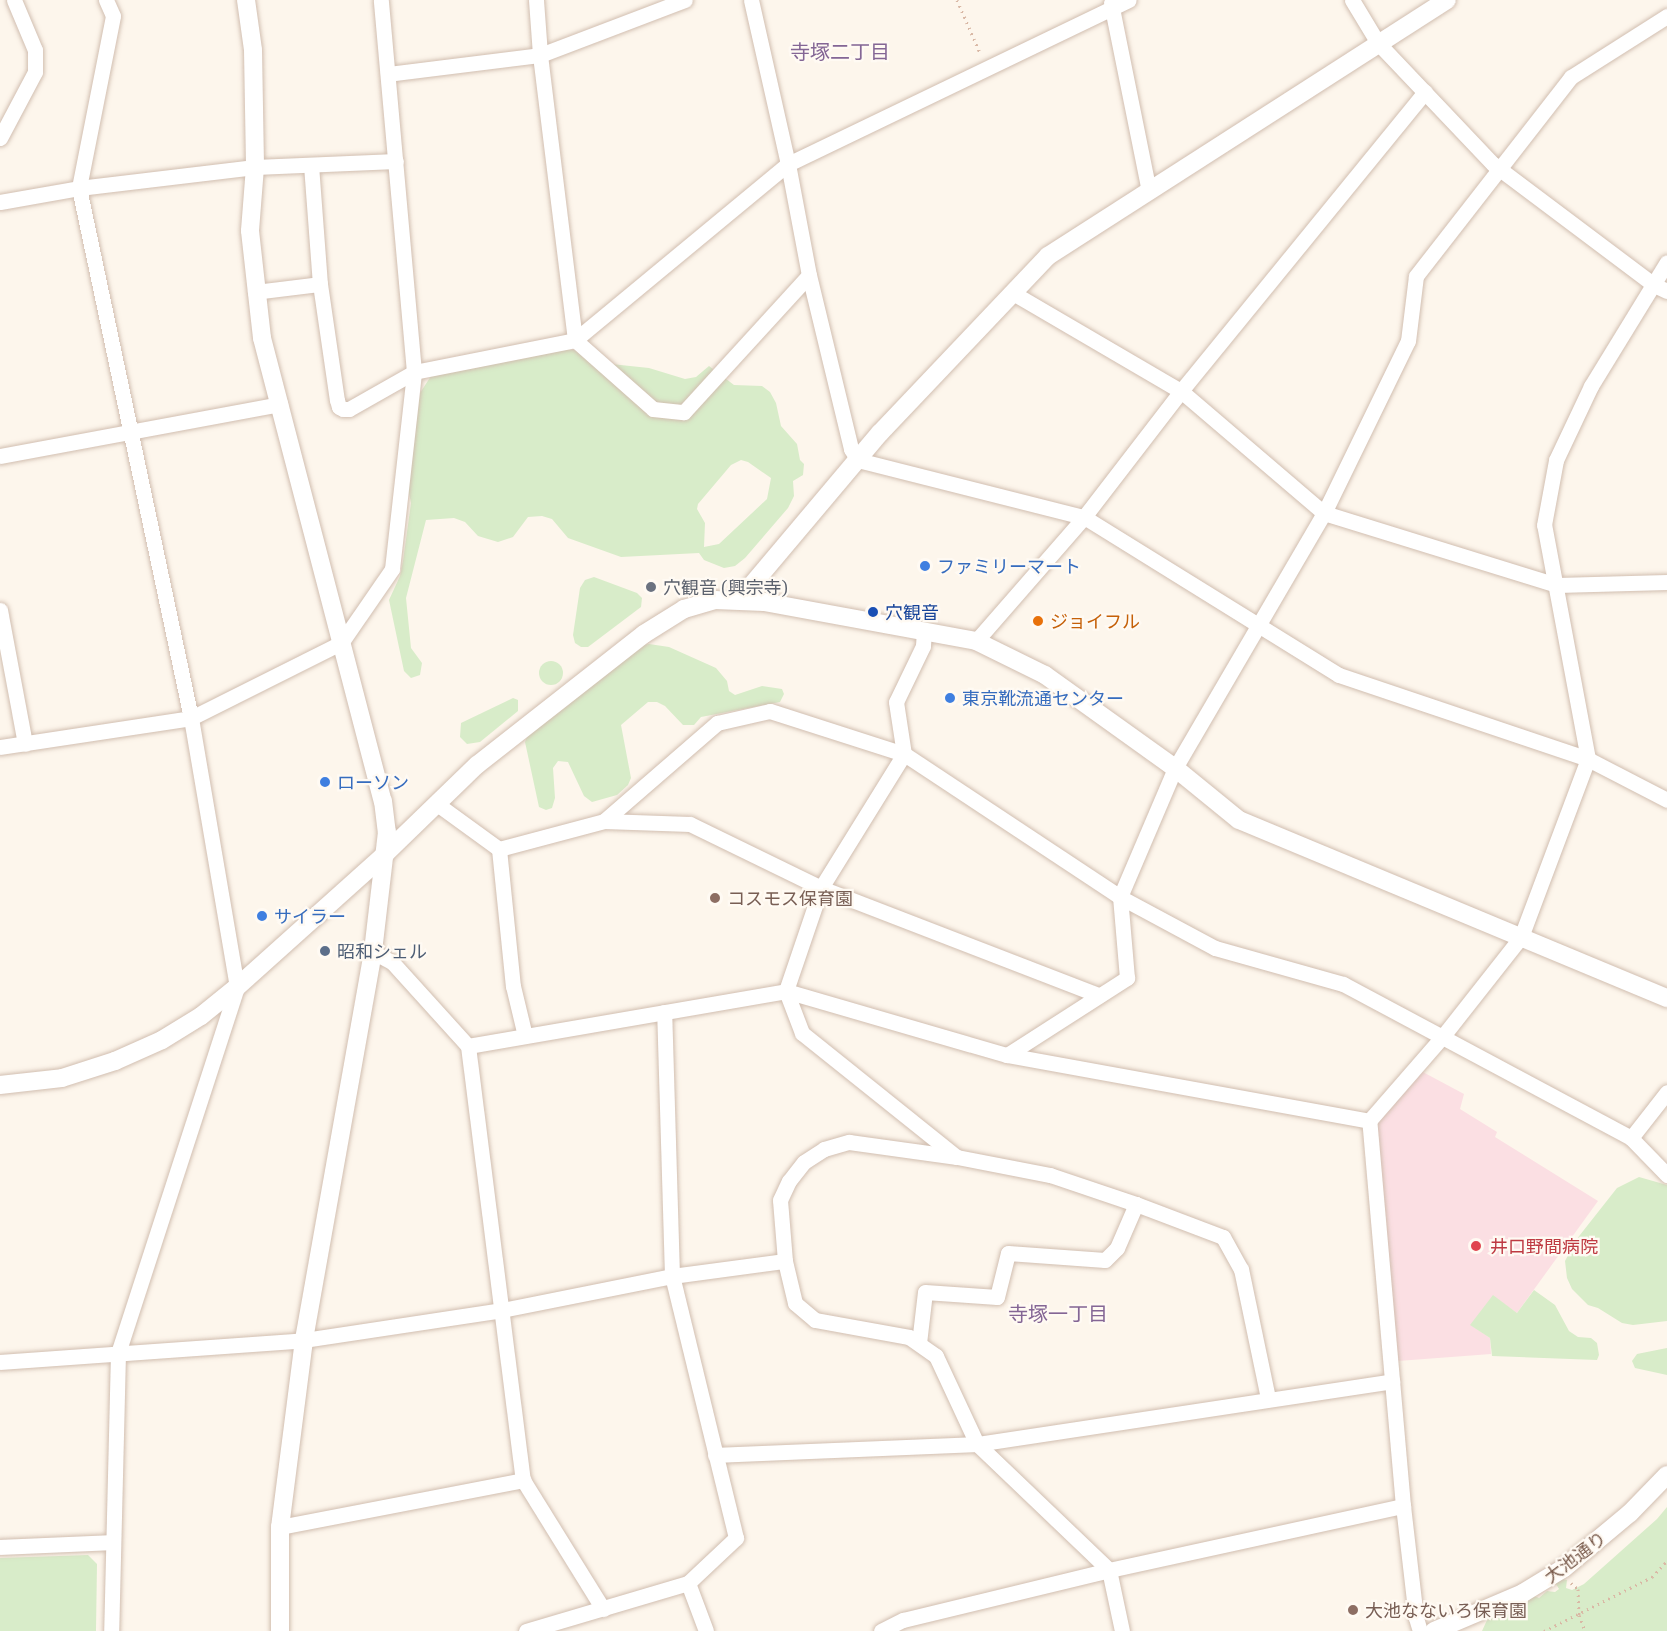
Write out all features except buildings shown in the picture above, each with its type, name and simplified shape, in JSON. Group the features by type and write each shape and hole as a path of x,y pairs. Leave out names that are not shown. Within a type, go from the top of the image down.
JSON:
{"street":[{"path":"0,138 35,72 35,50 14,0"},
{"path":"106,0 113,16 79,189 191,718 237,987 118,1353 111,1631"},
{"path":"246,0 253,50 255,167 250,231 255,292 262,338 383,801 387,832 373,952 304,1340 280,1527 280,1631"},
{"path":"0,747 191,718 341,643 392,569 414,372 381,0"},
{"path":"536,0 540,56 575,340 653,409 684,412 809,275"},
{"path":"388,74 540,56 685,0"},
{"path":"751,0 788,164 809,275 850,449 858,459 1084,517 1261,624 1339,675 1588,759 1667,800"},
{"path":"311,165 320,284 339,407 349,410 414,372 575,340 788,164 988,69 1112,5 1129,0"},
{"path":"1352,0 1378,43 1499,168 1660,288"},
{"path":"740,599 858,459 1048,256 1447,0"},
{"path":"1112,5 1149,191"},
{"path":"1007,1054 1127,978 1120,897 1175,768 1324,513 1408,341 1416,276 1571,77 1667,16"},
{"path":"976,641 1084,517 1181,391 1425,92"},
{"path":"0,202 79,189 255,167 396,161"},
{"path":"1420,1631 1416,1618 1403,1506 1369,1121 1443,1036 1521,937 1588,759 1544,525 1556,460 1591,386 1660,288 1667,262"},
{"path":"255,292 320,284"},
{"path":"1013,293 1181,391 1324,513 1557,585 1667,582"},
{"path":"0,456 280,404"},
{"path":"0,1085 62,1077 115,1061 162,1040 201,1016 237,987 385,854 477,765 661,622 684,609 715,600 740,599 976,641 1045,675 1175,768 1239,820 1667,998"},
{"path":"0,610 25,744"},
{"path":"924,631 923,646 896,702 904,754 821,888 786,991 802,1033 957,1157"},
{"path":"604,821 717,723 770,711 904,754 1120,897 1215,948 1343,984 1631,1138 1667,1175"},
{"path":"437,804 499,849 513,986 525,1036"},
{"path":"499,849 604,821 690,824 821,888 1099,995"},
{"path":"373,952 392,963 468,1046 523,1480 603,1609"},
{"path":"468,1046 786,991 1007,1054 1369,1121"},
{"path":"526,1631 688,1583 736,1538 672,1276 664,1012"},
{"path":"1631,1138 1667,1092"},
{"path":"1122,1631 1109,1570 977,1444 936,1356 909,1337 815,1320 795,1303 785,1261 780,1200 789,1181 804,1162 824,1149 849,1142 957,1157 1050,1175 1223,1237 1241,1269 1268,1398"},
{"path":"919,1343 926,1292 997,1297 1008,1253 1105,1260 1117,1248 1136,1204"},
{"path":"0,1362 304,1340 502,1310 672,1276 785,1261"},
{"path":"715,1455 977,1444 1268,1398 1392,1381"},
{"name":"大池通り","path":"1434,1631 1523,1593 1564,1568 1630,1513 1667,1474"},
{"path":"280,1527 523,1480"},
{"path":"881,1631 903,1620 1109,1570 1403,1506"},
{"path":"0,1547 113,1542"},
{"path":"688,1583 706,1631"}],"path":[{"path":"957,0 988,69"},
{"path":"1544,1631 1652,1577 1667,1561"},
{"path":"1578,1589 1579,1615 1585,1631"}],"shaded area":[{"name":"井口野間病院","path":"1421,1071 1464,1094 1460,1109 1497,1132 1495,1137 1598,1201 1517,1313 1493,1296 1471,1325 1490,1338 1491,1354 1398,1361 1374,1129 1378,1117"}],"green space":[{"path":"563,349 574,350 611,364 649,368 685,379 696,377 709,366 734,385 762,386 770,392 776,403 781,426 797,444 800,460 804,464 803,475 793,481 794,496 788,508 745,558 735,566 724,568 704,560 699,553 621,557 568,538 552,519 542,516 528,517 513,537 498,542 478,536 465,522 454,518 426,520 406,598 411,648 422,663 420,675 411,678 404,671 389,600 400,576 403,561 411,503 408,488 420,393 431,376","holes":["741,460 748,462 771,478 767,499 719,544 704,547 705,523 697,509 698,504 731,465"]},
{"path":"594,577 637,593 642,598 641,607 588,647 581,647 575,643 573,635 580,588 585,580"},
{"path":"649,644 669,647 716,668 727,681 729,691 735,695 762,686 782,689 784,694 780,702 701,717 694,725 683,725 665,706 657,702 648,702 621,725 631,778 628,785 617,795 592,802 584,796 568,762 558,761 553,768 555,798 552,808 546,810 539,807 525,742 528,734 638,646"},
{"path":"551,661 559,665 563,673 559,681 551,685 543,681 539,673 543,665"},
{"path":"513,698 518,700 518,711 480,742 467,744 460,737 461,723"},
{"path":"1639,1177 1667,1185 1667,1321 1633,1325 1622,1323 1598,1308 1588,1305 1572,1289 1567,1278 1565,1261 1576,1240 1617,1188"},
{"path":"1534,1290 1555,1305 1569,1331 1578,1337 1591,1338 1597,1343 1599,1355 1597,1360 1492,1356 1490,1338 1470,1325 1493,1295 1517,1313"},
{"path":"1667,1348 1667,1375 1635,1368 1632,1361 1637,1354"},
{"path":"1667,1507 1667,1631 1482,1631 1488,1618 1502,1618 1510,1613 1513,1607 1534,1596 1539,1598 1547,1591 1555,1592 1559,1589 1556,1584 1557,1578 1567,1580 1566,1588 1572,1590 1584,1584 1657,1519"},
{"path":"88,1555 97,1564 96,1631 0,1631 0,1558"}],"place":[{"name":"ファミリーマート","path":"925,566"},
{"name":"穴観音 (興宗寺)","path":"651,587"},
{"name":"穴観音","path":"873,612"},
{"name":"ジョイフル","path":"1038,621"},
{"name":"東京靴流通センター","path":"950,698"},
{"name":"ローソン","path":"325,782"},
{"name":"コスモス保育園","path":"715,898"},
{"name":"サイラー","path":"262,916"},
{"name":"昭和シェル","path":"325,951"},
{"name":"井口野間病院","path":"1476,1246"},
{"name":"大池なないろ保育園","path":"1353,1610"}],"district":[{"name":"寺塚二丁目","path":"840,51"},
{"name":"寺塚一丁目","path":"1058,1313"}]}
